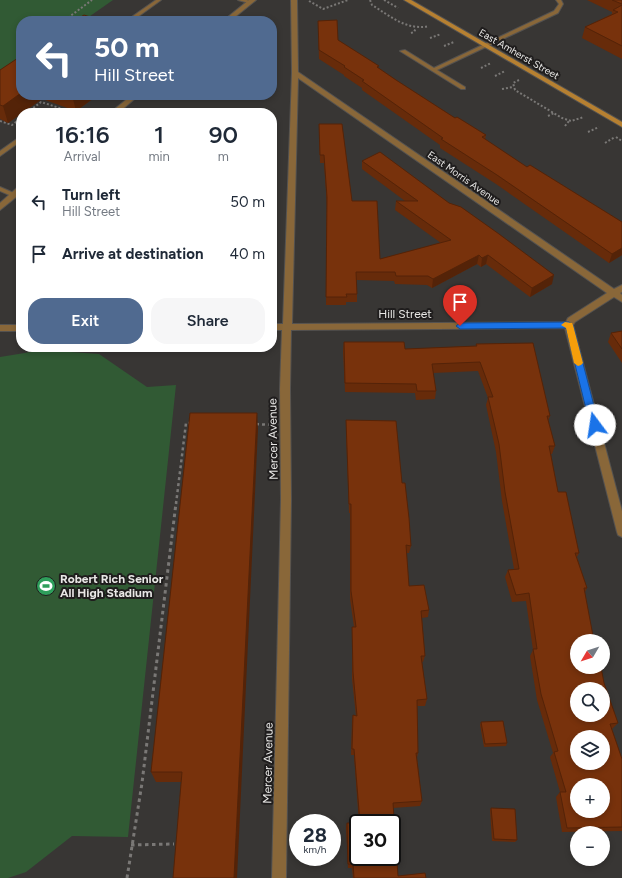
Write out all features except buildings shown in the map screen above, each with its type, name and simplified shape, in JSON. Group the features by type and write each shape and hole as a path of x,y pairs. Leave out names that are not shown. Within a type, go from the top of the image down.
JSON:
{"street":[{"name":"Mercer Avenue","path":"279,878 286,500 285,389 295,73 294,0"},
{"name":"East Amherst Street","path":"407,0 622,125"},
{"path":"232,16 251,1"},
{"name":"East Morris Avenue","path":"295,73 622,299"},
{"path":"120,108 130,100"},
{"path":"0,207 14,195"},
{"path":"622,288 571,320 569,325 622,532"},
{"name":"Hill Street","path":"277,327 569,325"},
{"path":"0,328 16,328"}],"lane":[{"path":"136,16 159,0"},
{"path":"240,0 251,1"},
{"path":"433,70 556,12 561,4 558,0"},
{"path":"403,51 463,88"},
{"path":"0,154 16,142"},
{"path":"0,189 14,195"}],"path":[{"path":"70,16 92,0"},
{"path":"309,1 322,9 348,0"},
{"path":"370,0 370,3 391,16 416,28 426,28 433,25"},
{"path":"373,11 379,8"},
{"path":"386,18 391,16"},
{"path":"398,26 404,23"},
{"path":"411,33 415,31 416,28"},
{"path":"430,38 440,34"},
{"path":"444,46 454,42"},
{"path":"481,68 490,63"},
{"path":"495,76 505,72"},
{"path":"513,87 515,81 523,78"},
{"path":"502,88 513,87"},
{"path":"513,87 515,90 554,114 569,120 576,121 588,115"},
{"path":"518,98 523,95"},
{"path":"33,108 41,102 60,108"},
{"path":"534,107 538,104"},
{"path":"548,116 554,114"},
{"path":"565,126 569,120"},
{"path":"0,121 12,125 16,122"},
{"path":"588,132 598,127"},
{"path":"605,143 615,137"},
{"path":"127,878 131,845 142,784 186,423 193,424"},
{"path":"254,424 269,425"},
{"path":"131,845 174,844"}],"green space":[{"path":"0,0 113,0 90,16 16,16 16,67 0,78"},
{"path":"31,352 99,354 147,387 176,385 128,837 72,836 26,872 8,878 0,878 0,357"}],"slow traffic":[{"path":"565,325 569,325 578,363"}],"place":[{"name":"Robert Rich Senior All High Stadium","path":"46,586"}],"route":[{"path":"460,326 569,325 595,425"}]}
